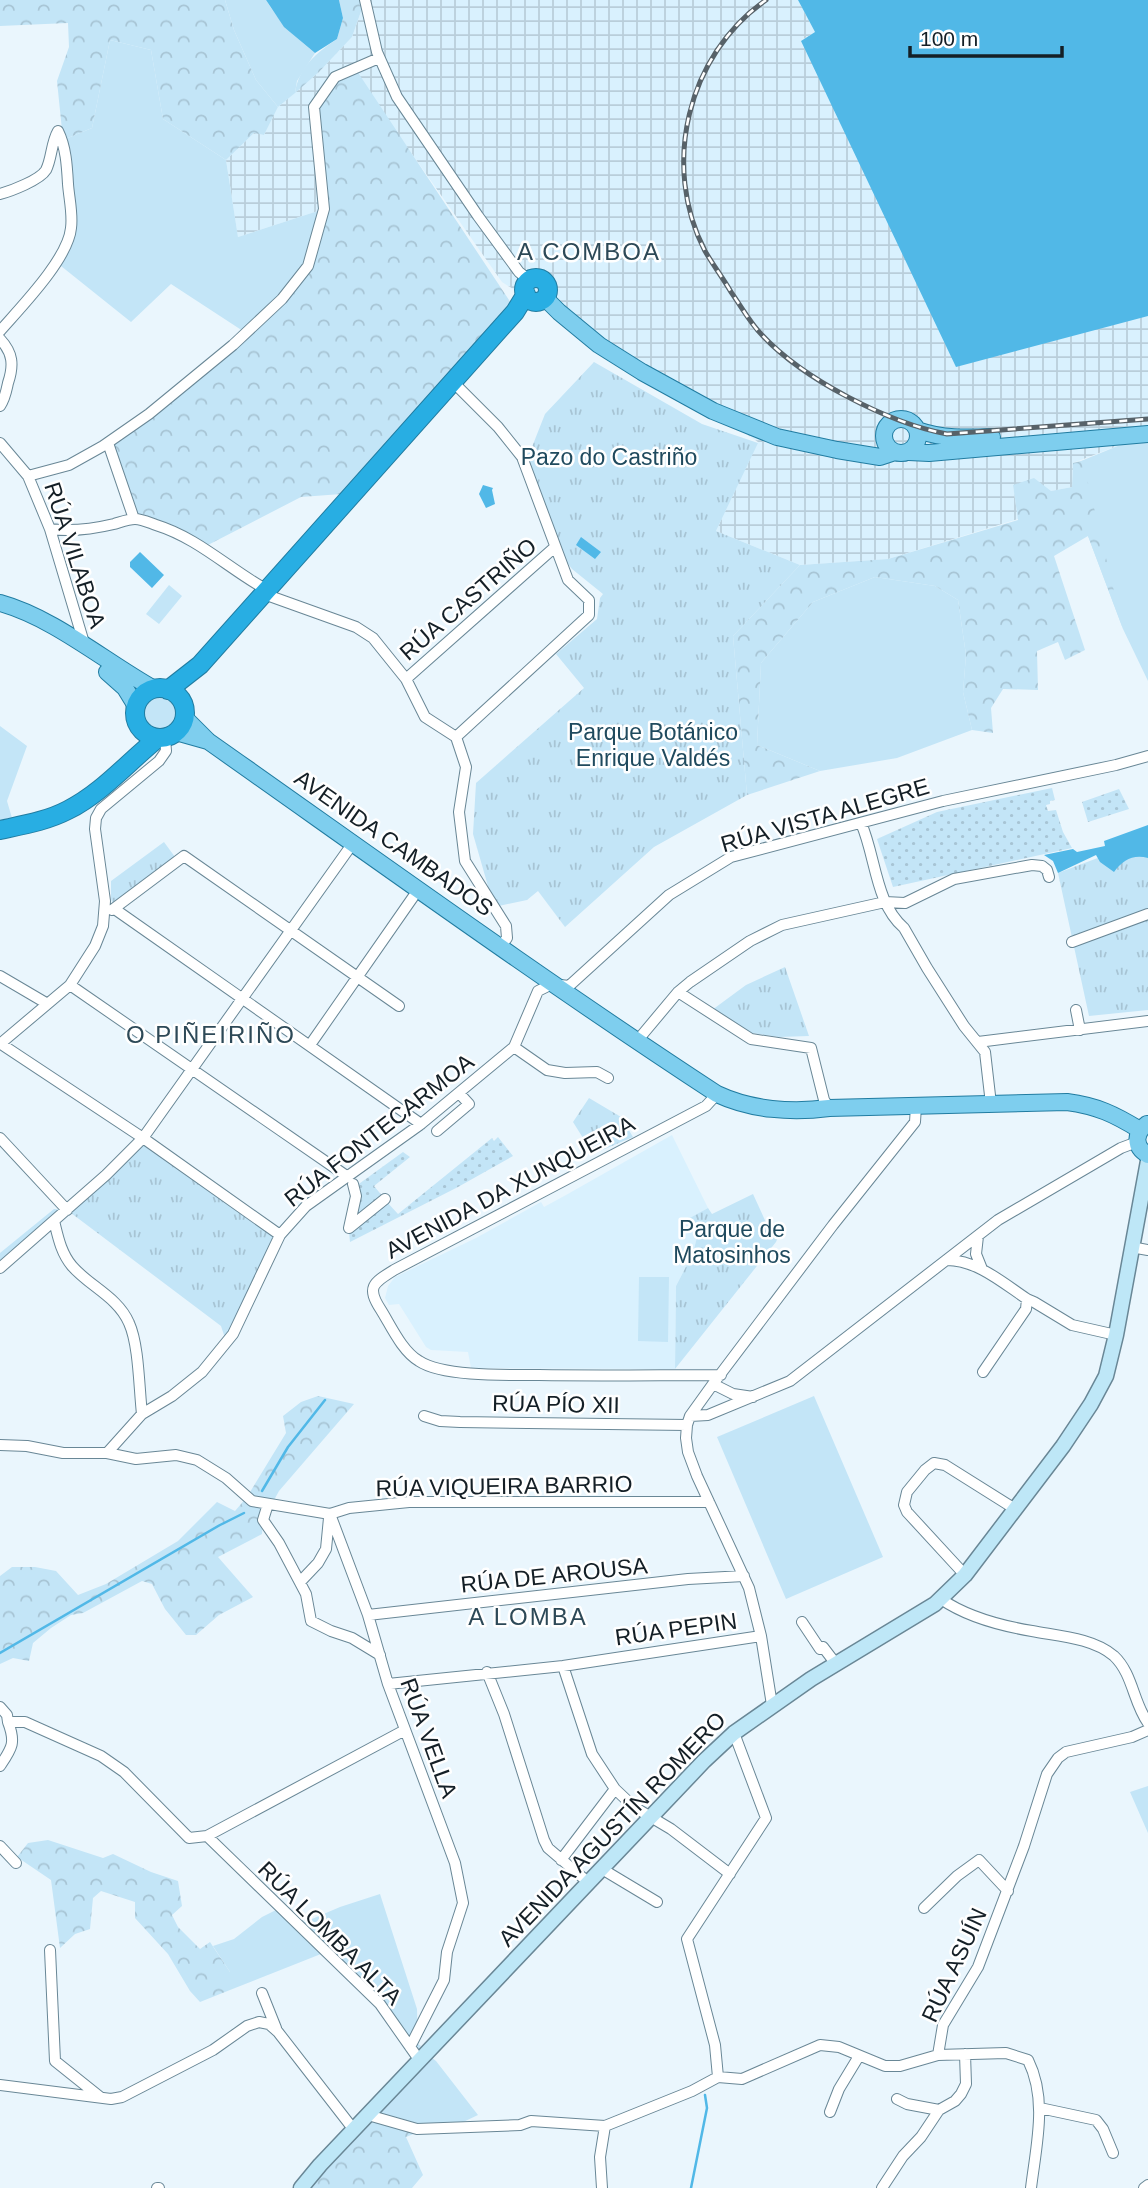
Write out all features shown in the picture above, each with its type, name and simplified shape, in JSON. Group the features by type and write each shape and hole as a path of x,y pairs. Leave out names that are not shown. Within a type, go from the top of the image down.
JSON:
{"highway":[{"path":"0,830 40,822 67,811 110,780 170,715 200,664 454,383 521,304 534,293"},
{"path":"144,694 170,715 146,734 136,718 136,706 144,694"},
{"path":"110,780 129,751 139,725"}],"main road":[{"path":"534,293 599,345 642,372 711,410 777,436 880,457 902,452 916,445 917,430"},
{"path":"1148,423 964,438 935,436 917,430 907,420 896,420 887,426 884,437 887,446 902,452 929,453 1148,433"},
{"path":"849,452 868,448 884,437"},
{"path":"0,605 44,629 116,678 136,706"},
{"name":"AVENIDA CAMBADOS","path":"0,605 22,609 85,647 170,715 552,984 717,1094 736,1103 808,1111 830,1108 1067,1102 1090,1105 1108,1111 1142,1132 1141,1151 1148,1155"}],"street":[{"path":"365,0 379,58 397,97 534,293"},
{"path":"28,476 69,465 108,443 149,414 233,345 282,299 308,266 324,209 314,107 335,78 379,58"},
{"path":"0,194 15,189 46,170 52,141 58,131 63,140 67,167 71,227 67,243 41,281 0,331"},
{"path":"0,339 10,351 12,361 12,373 5,399 0,406"},
{"path":"454,383 498,427 522,457 568,580 589,600 589,615 456,737"},
{"name":"RÚA VILABOA","path":"0,443 28,476 50,529 85,647"},
{"path":"108,443 134,519"},
{"path":"50,529 87,529 134,519 174,530 204,547 266,592 356,627 373,638 406,679 425,717 456,737 466,768 459,812 465,861 506,926 507,938 501,946"},
{"name":"RÚA CASTRIÑO","path":"406,679 555,547"},
{"path":"170,715 166,751 159,761 101,809 96,818 105,912 103,926 94,946 70,985 0,1044 143,1138 280,1235"},
{"name":"RÚA VISTA ALEGRE","path":"552,984 569,986 669,895 731,857 943,801 1148,757"},
{"path":"861,823 885,902 964,1026 985,1052 990,1104"},
{"path":"0,1268 67,1210 143,1138 353,843"},
{"path":"105,912 116,909 184,856 399,1006"},
{"path":"637,1041 678,992 756,938 782,925 885,902 905,903 954,879 1005,869 1038,865 1047,870 1049,877"},
{"path":"310,1045 418,890"},
{"path":"116,909 421,1124"},
{"path":"1072,942 1148,914"},
{"path":"0,976 46,1003"},
{"name":"RÚA FONTECARMOA","path":"107,1453 142,1414 173,1396 202,1372 233,1334 280,1235 306,1206 350,1180 514,1047 538,991 552,984"},
{"path":"70,985 350,1180 356,1196 349,1228 385,1199"},
{"path":"678,992 751,1039 811,1048 824,1100 830,1108"},
{"path":"1076,1010 1080,1030"},
{"path":"978,1042 1148,1021"},
{"path":"514,1047 547,1070 565,1073 597,1072 608,1078"},
{"path":"437,1131 469,1104 459,1093"},
{"name":"AVENIDA DA XUNQUEIRA","path":"717,1094 706,1106 394,1270 379,1279 372,1290 375,1301 408,1352 425,1365 440,1369 483,1375 721,1375"},
{"path":"772,1705 755,1610 744,1576 688,1452 686,1438 689,1421 713,1384 872,1174 915,1122 916,1106"},
{"name":"RÚA PÍO XII","path":"424,1416 440,1421 460,1422 689,1421 754,1397 790,1381 1006,1215 1121,1148 1142,1132"},
{"path":"0,1138 67,1210"},
{"name":"AVENIDA AGUSTÍN ROMERO","path":"300,2188 650,1818 734,1733 772,1705 941,1599 965,1575 1063,1446 1106,1376 1148,1161"},
{"path":"54,1221 61,1248 72,1266 116,1304 129,1322 134,1341 142,1414"},
{"path":"978,1235 976,1254 982,1269"},
{"path":"1131,1247 1148,1250"},
{"path":"947,1260 967,1262 982,1269 1072,1325 1116,1335"},
{"path":"983,1372 1026,1309 1027,1299"},
{"path":"713,1384 733,1394 754,1397"},
{"path":"0,1446 27,1446 63,1453 107,1453"},
{"name":"RÚA VIQUEIRA BARRIO","path":"107,1453 136,1459 176,1455 197,1460 226,1478 253,1501 330,1514 349,1508 409,1502 709,1502"},
{"path":"965,1575 907,1511 904,1505 907,1492 925,1469 934,1463 945,1465 1015,1509"},
{"path":"268,1504 263,1520 279,1543 306,1594 311,1620 352,1638 380,1655"},
{"path":"300,1582 318,1563 326,1549 330,1514"},
{"name":"RÚA VELLA","path":"330,1514 368,1615 388,1684 455,1863 463,1903 447,1952 444,1980 410,2047"},
{"name":"RÚA DE AROUSA","path":"368,1615 688,1579 744,1576"},
{"path":"941,1599 974,1616 1025,1630 1066,1636 1109,1653 1125,1671 1148,1723"},
{"path":"802,1622 821,1649 823,1647 836,1664"},
{"name":"RÚA PEPIN","path":"388,1684 563,1666 761,1636"},
{"path":"563,1666 592,1755 615,1789 650,1818 671,1829 730,1874"},
{"path":"487,1672 504,1714 544,1840 561,1860 589,1883"},
{"path":"0,1707 7,1715 13,1737 11,1750 0,1766"},
{"path":"8,1722 25,1722 101,1756 124,1772 189,1838 207,1836 405,1730"},
{"name":"RÚA ASUÍN","path":"938,2055 943,2025 978,1967 1024,1846 1047,1774 1058,1758 1077,1748 1132,1737 1148,1730"},
{"path":"718,2077 715,2045 687,1939 766,1818 734,1733"},
{"path":"561,1860 615,1789"},
{"name":"RÚA LOMBA ALTA","path":"207,1836 380,2004 420,2061"},
{"path":"0,1846 16,1863"},
{"name":"RÚA ASUÍN","path":"924,1908 957,1876 979,1860 1007,1891"},
{"path":"602,1869 657,1902"},
{"path":"50,1950 55,2061 101,2098"},
{"path":"262,1993 278,2032"},
{"path":"0,2085 111,2099 122,2097 213,2050 247,2026 259,2022 269,2024 278,2032 354,2130"},
{"path":"368,2116 417,2129 520,2125 531,2121 605,2126 692,2091 718,2077 742,2078 820,2045 839,2047 885,2066 900,2066 938,2055 1006,2053 1028,2060 1035,2075 1040,2108 1031,2188"},
{"path":"882,2188 939,2110 955,2101 966,2084 965,2054"},
{"path":"830,2112 839,2089 859,2056"},
{"path":"897,2099 907,2104 939,2110"},
{"path":"1040,2108 1096,2120 1103,2129 1113,2153"},
{"path":"602,2188 600,2157 605,2126"},
{"path":"1144,2188 1148,2185"}],"shaded area":[{"path":"365,0 798,0 815,32 802,40 1148,315 1148,440 1125,443 1073,463 1072,487 1051,491 1013,485 1018,519 888,559 800,565 716,531 758,442 713,411 606,349 502,282 384,114 324,209 238,237 226,160 254,133 264,135 278,107 319,72 352,37"},
{"path":"672,1135 708,1208 689,1219 697,1237 693,1253 676,1286 675,1369 471,1368 468,1352 431,1350 426,1347 399,1304 389,1305 385,1298 388,1286 395,1277 476,1238 541,1202 544,1207"}],"green space":[{"path":"0,0 225,0 234,30 256,80 278,107 264,135 254,133 226,160 163,119 151,50 110,40 92,128 63,140 57,81 69,47 68,23 0,26"},
{"path":"225,0 266,0 288,29 315,53 297,81 295,93 278,107 256,80 234,30"},
{"path":"339,0 365,0 352,37 295,93 305,68 337,39 343,18"},
{"path":"110,40 151,50 163,119 226,160 238,237 324,209 308,266 246,333 171,284 131,322 56,262 71,227 63,140 92,128"},
{"path":"355,68 511,303 355,493 301,497 204,547 134,519 108,443 246,333 308,266 323,194 314,107 335,77"},
{"name":"Parque Botánico Enrique Valdés","path":"594,362 702,424 758,443 716,531 800,565 733,636 747,795 654,847 565,927 538,891 527,900 494,907 473,834 476,783 584,688 556,654 597,619 603,594 572,569 555,547 522,457 530,452 545,414"},
{"path":"1148,441 1148,681 1123,629 1088,536 1081,461 1125,443"},
{"path":"1081,461 1123,629 1088,536 1054,556 1085,650 1065,660 1058,642 1037,651 1038,690 1003,689 991,708 993,733 972,730 963,692 966,655 958,600 935,586 875,577 813,602 761,663 757,745 820,771 747,795 733,636 800,565 888,559 1018,520 1013,485 1034,478 1051,491 1072,487 1073,463"},
{"path":"875,577 935,586 958,600 966,655 963,692 972,730 897,758 820,771 757,745 761,663 813,602"},
{"path":"169,585 182,596 159,624 146,614"},
{"path":"160,698 171,702 175,713 171,724 160,728 149,724 145,713 149,702"},
{"path":"0,726 27,746 7,801 12,818 0,821"},
{"path":"1052,788 1055,800 1046,805 1048,811 1056,810 1072,848 893,887 877,839 937,812"},
{"path":"1119,789 1129,809 1088,822 1082,802"},
{"path":"1148,839 1148,1010 1089,1016 1058,873"},
{"path":"164,842 175,857 113,904 111,881"},
{"path":"785,967 809,1036 779,1037 752,1033 712,1010 746,985"},
{"path":"589,1098 621,1117 633,1137 593,1154 573,1122"},
{"path":"498,1137 513,1156 350,1242 349,1232 386,1201 398,1214 492,1138 494,1141"},
{"path":"143,1138 280,1235 226,1341 221,1326 67,1210"},
{"path":"403,1152 410,1157 374,1186 384,1198 352,1223 356,1186"},
{"name":"Parque de Matosinhos","path":"753,1194 769,1229 779,1235 776,1242 675,1369 676,1286 693,1253 697,1237 688,1219 708,1208 712,1214"},
{"path":"54,1209 67,1210 0,1268 0,1253"},
{"path":"639,1277 669,1277 668,1342 638,1341"},
{"path":"318,1396 354,1404 279,1491 263,1520 262,1534 218,1557 253,1597 219,1615 196,1635 186,1635 165,1609 152,1584 142,1581 83,1613 71,1615 51,1628 33,1643 29,1661 13,1658 0,1664 0,1576 12,1567 56,1571 78,1595 106,1584 178,1541 217,1502 235,1511 247,1497 286,1433 283,1416 301,1402"},
{"path":"814,1396 883,1557 786,1599 717,1437"},
{"path":"1148,1786 1148,1833 1130,1792"},
{"path":"48,1840 103,1858 113,1854 178,1881 182,1906 172,1915 178,1927 200,1949 210,1942 230,1972 230,1990 200,2002 190,1991 168,1954 135,1918 135,1902 101,1891 93,1898 90,1929 75,1934 60,1948 51,1880 17,1857 28,1843"},
{"path":"380,1894 417,2009 418,2044 421,2046 414,2054 380,2004 326,1952 230,1990 230,1972 213,1946 234,1939 262,1917 280,1908 298,1925"},
{"path":"427,2054 436,2061 478,2115 461,2123 417,2129 368,2115"},
{"path":"368,2115 426,2129 406,2137 423,2175 412,2188 301,2188"}],"water":[{"path":"266,0 339,0 343,18 337,39 315,53 284,27"},
{"path":"798,0 1148,0 1148,316 956,367 801,41 815,32"},
{"path":"483,485 493,488 495,504 486,508 479,494"},
{"path":"581,537 601,552 595,559 576,545"},
{"path":"140,552 164,575 152,588 130,567 130,562"},
{"path":"1148,825 1148,858 1129,859 1114,872 1100,862 1096,855 1058,873 1053,861 1044,855 1105,846 1104,841"}],"waterway":[{"path":"262,1491 288,1447 325,1400"},
{"path":"0,1653 244,1513"},
{"path":"691,2188 707,2108 705,2095"}],"railway":[{"path":"766,0 739,23 717,50 700,81 689,114 684,149 685,184 692,218 705,251 758,330 800,367 848,397 899,420 947,434 1148,419"}],"district":[{"name":"A COMBOA","path":"589,252"},
{"name":"O PIÑEIRIÑO","path":"211,1035"},
{"name":"A LOMBA","path":"528,1617"}],"park label":[{"name":"Pazo do Castriño","path":"609,457"}]}
